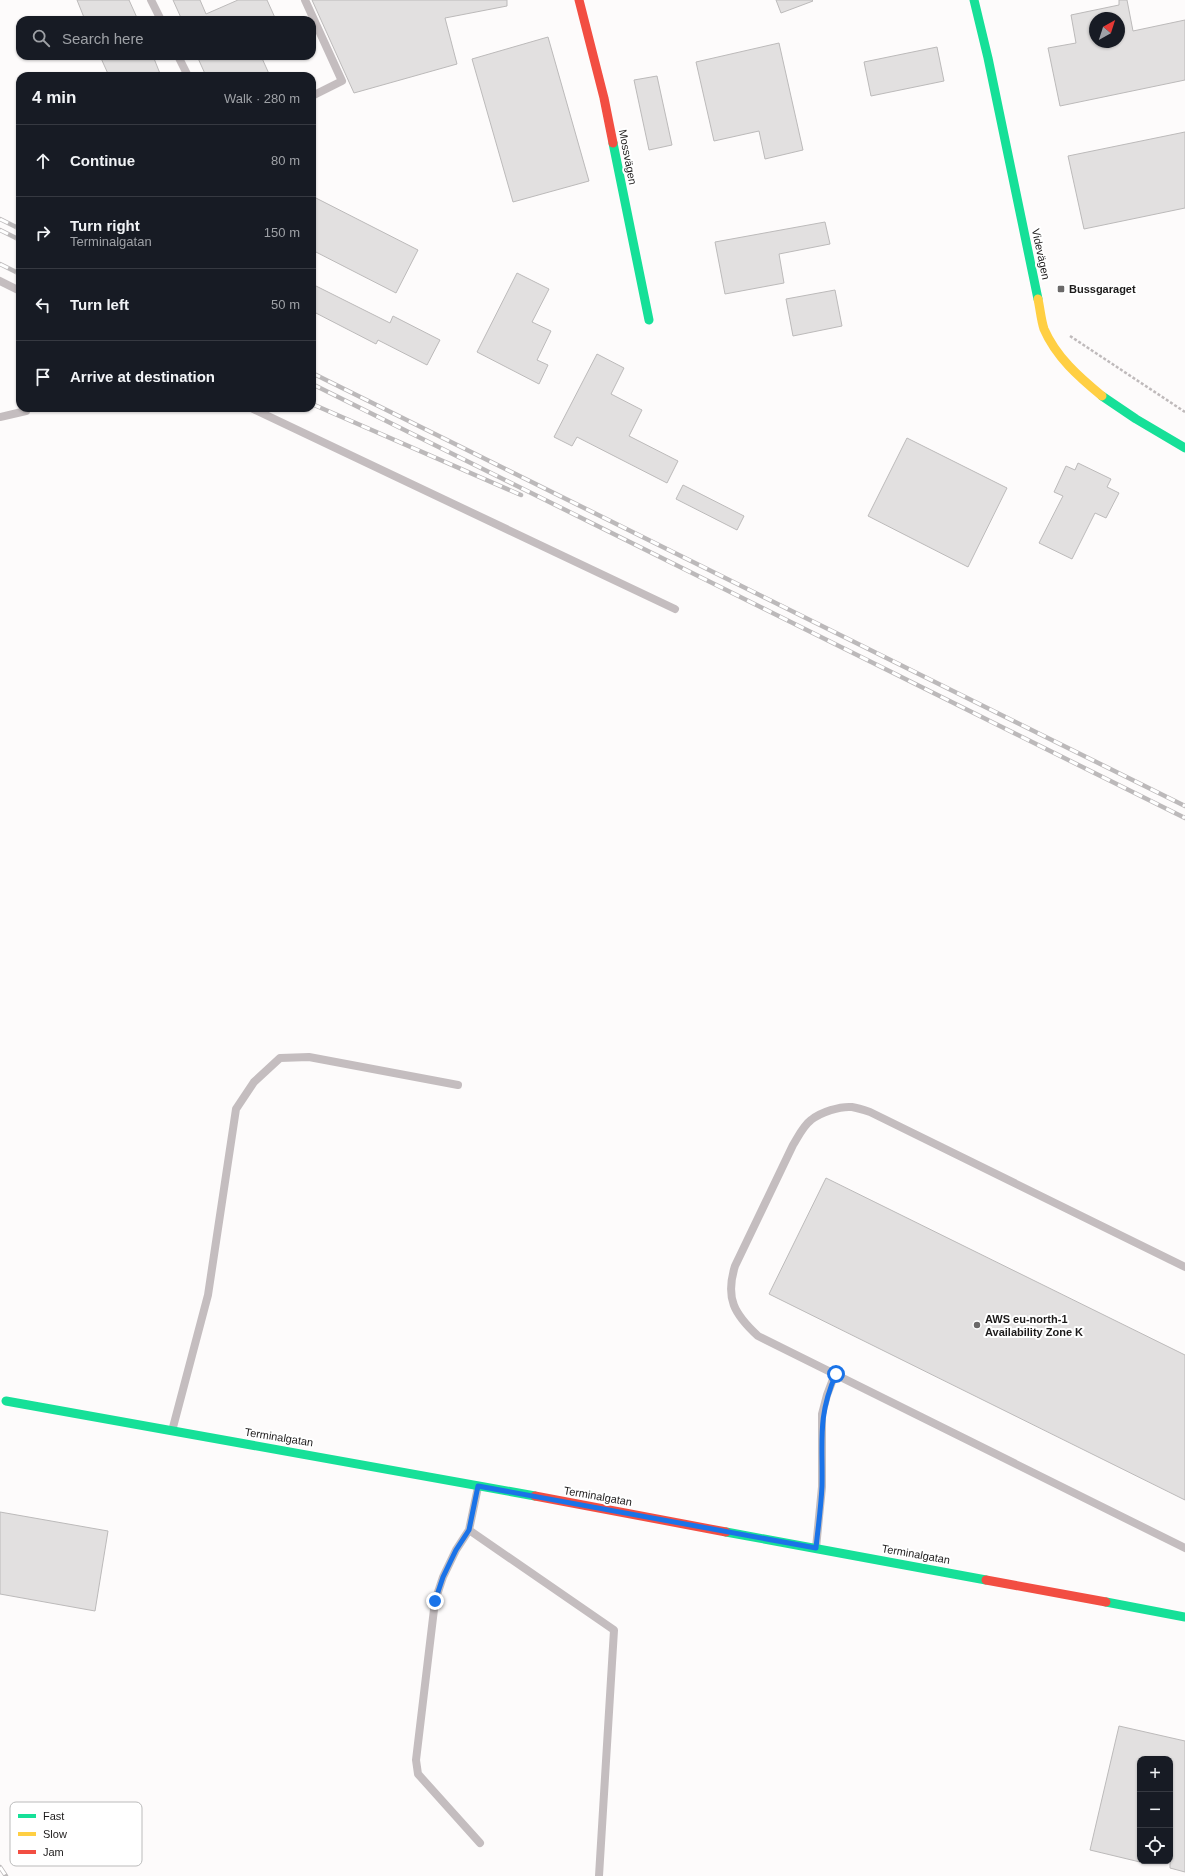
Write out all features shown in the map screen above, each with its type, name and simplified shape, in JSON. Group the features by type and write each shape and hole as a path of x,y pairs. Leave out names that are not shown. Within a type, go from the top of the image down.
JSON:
{"street":[{"name":"Mossvägen","path":"579,0 604,98 649,320"},
{"name":"Videvägen","path":"974,0 988,58 1044,328 1062,359 1079,377 1130,416 1185,448"},
{"name":"Terminalgatan","path":"6,1401 172,1432 324,1457 1185,1617"}],"lane":[{"path":"151,0 159,16"},
{"path":"305,0 312,16"},
{"path":"316,24 342,81 316,94"},
{"path":"180,60 186,72"},
{"path":"0,281 16,289"},
{"path":"0,417 22,412"},
{"path":"259,412 675,609"},
{"path":"172,1432 208,1295 236,1109 254,1082 280,1058 308,1057 458,1085"},
{"path":"1185,1267 870,1112 852,1107 840,1108 811,1120 803,1129 793,1145 735,1266 731,1281 731,1295 737,1313 758,1336 1185,1548"},
{"path":"816,1548 822,1487 822,1414 826,1395 836,1374"},
{"path":"478,1486 469,1530 456,1550 443,1577 435,1601 416,1760 418,1774 480,1843"},
{"path":"469,1530 614,1630 600,1876"}],"path":[{"path":"1066,333 1185,412"}],"building":[{"path":"77,0 129,0 136,16 83,16"},
{"path":"173,0 200,0 206,14 238,0 267,0 274,16 180,16"},
{"path":"312,0 507,0 507,6 445,18 457,64 354,93"},
{"path":"776,0 812,0 813,1 781,13"},
{"path":"1119,0 1127,0 1133,31 1185,20 1185,80 1060,106 1048,48 1076,43 1071,15 1119,5"},
{"path":"548,37 589,181 513,202 472,59"},
{"path":"779,43 803,150 765,159 759,131 714,141 696,62"},
{"path":"937,47 944,81 871,96 864,62"},
{"path":"102,60 155,60 159,72 107,72"},
{"path":"199,60 263,60 268,72 204,72"},
{"path":"657,76 672,145 649,150 634,80"},
{"path":"1185,132 1185,208 1084,229 1068,156"},
{"path":"316,198 418,250 396,293 316,252"},
{"path":"825,222 830,244 779,254 784,283 725,294 715,242"},
{"path":"517,273 549,289 532,322 551,331 537,360 548,365 539,384 477,352"},
{"path":"316,286 390,323 393,316 440,340 427,365 378,340 376,344 316,313"},
{"path":"835,290 842,326 793,336 786,299"},
{"path":"597,354 624,368 611,394 642,410 629,436 678,461 667,483 577,437 572,446 554,437"},
{"path":"907,438 1007,488 968,567 868,516"},
{"path":"1078,463 1111,479 1107,487 1119,493 1106,518 1095,513 1072,559 1039,543 1063,496 1054,492 1066,466 1075,470"},
{"path":"683,485 744,516 737,530 676,499"},
{"name":"AWS eu-north-1 Availability Zone K","path":"826,1178 1185,1355 1185,1500 769,1294"},
{"path":"0,1512 108,1531 95,1611 0,1594"},
{"path":"1119,1726 1185,1741 1185,1872 1170,1868 1170,1864 1173,1864 1173,1756 1137,1756 1137,1861 1090,1850"}],"railway":[{"path":"0,219 16,227"},
{"path":"0,230 16,238"},
{"path":"0,264 16,272"},
{"path":"316,375 1185,806"},
{"path":"316,386 1185,818"},
{"path":"316,406 521,495"},
{"path":"0,1867 6,1876"}],"traffic: fast":[{"path":"974,0 988,58 1038,299"},
{"path":"613,143 649,320"},
{"path":"1102,396 1136,419 1185,448"},
{"path":"6,1401 535,1496"},
{"path":"726,1532 986,1580"},
{"path":"1106,1602 1185,1617"}],"traffic: slow":[{"path":"1038,299 1044,329 1055,349 1069,366 1102,396"}],"traffic: jam":[{"path":"579,0 604,98 613,143"},
{"path":"535,1496 726,1532"},
{"path":"986,1580 1106,1602"}],"place":[{"name":"Bussgaraget","path":"1061,289"},
{"name":"AWS eu-north-1 Availability Zone K","path":"977,1325"}],"route":[{"path":"435,1601 443,1577 456,1550 469,1530 478,1486 816,1548 822,1487 822,1414 826,1395 836,1374"}]}
